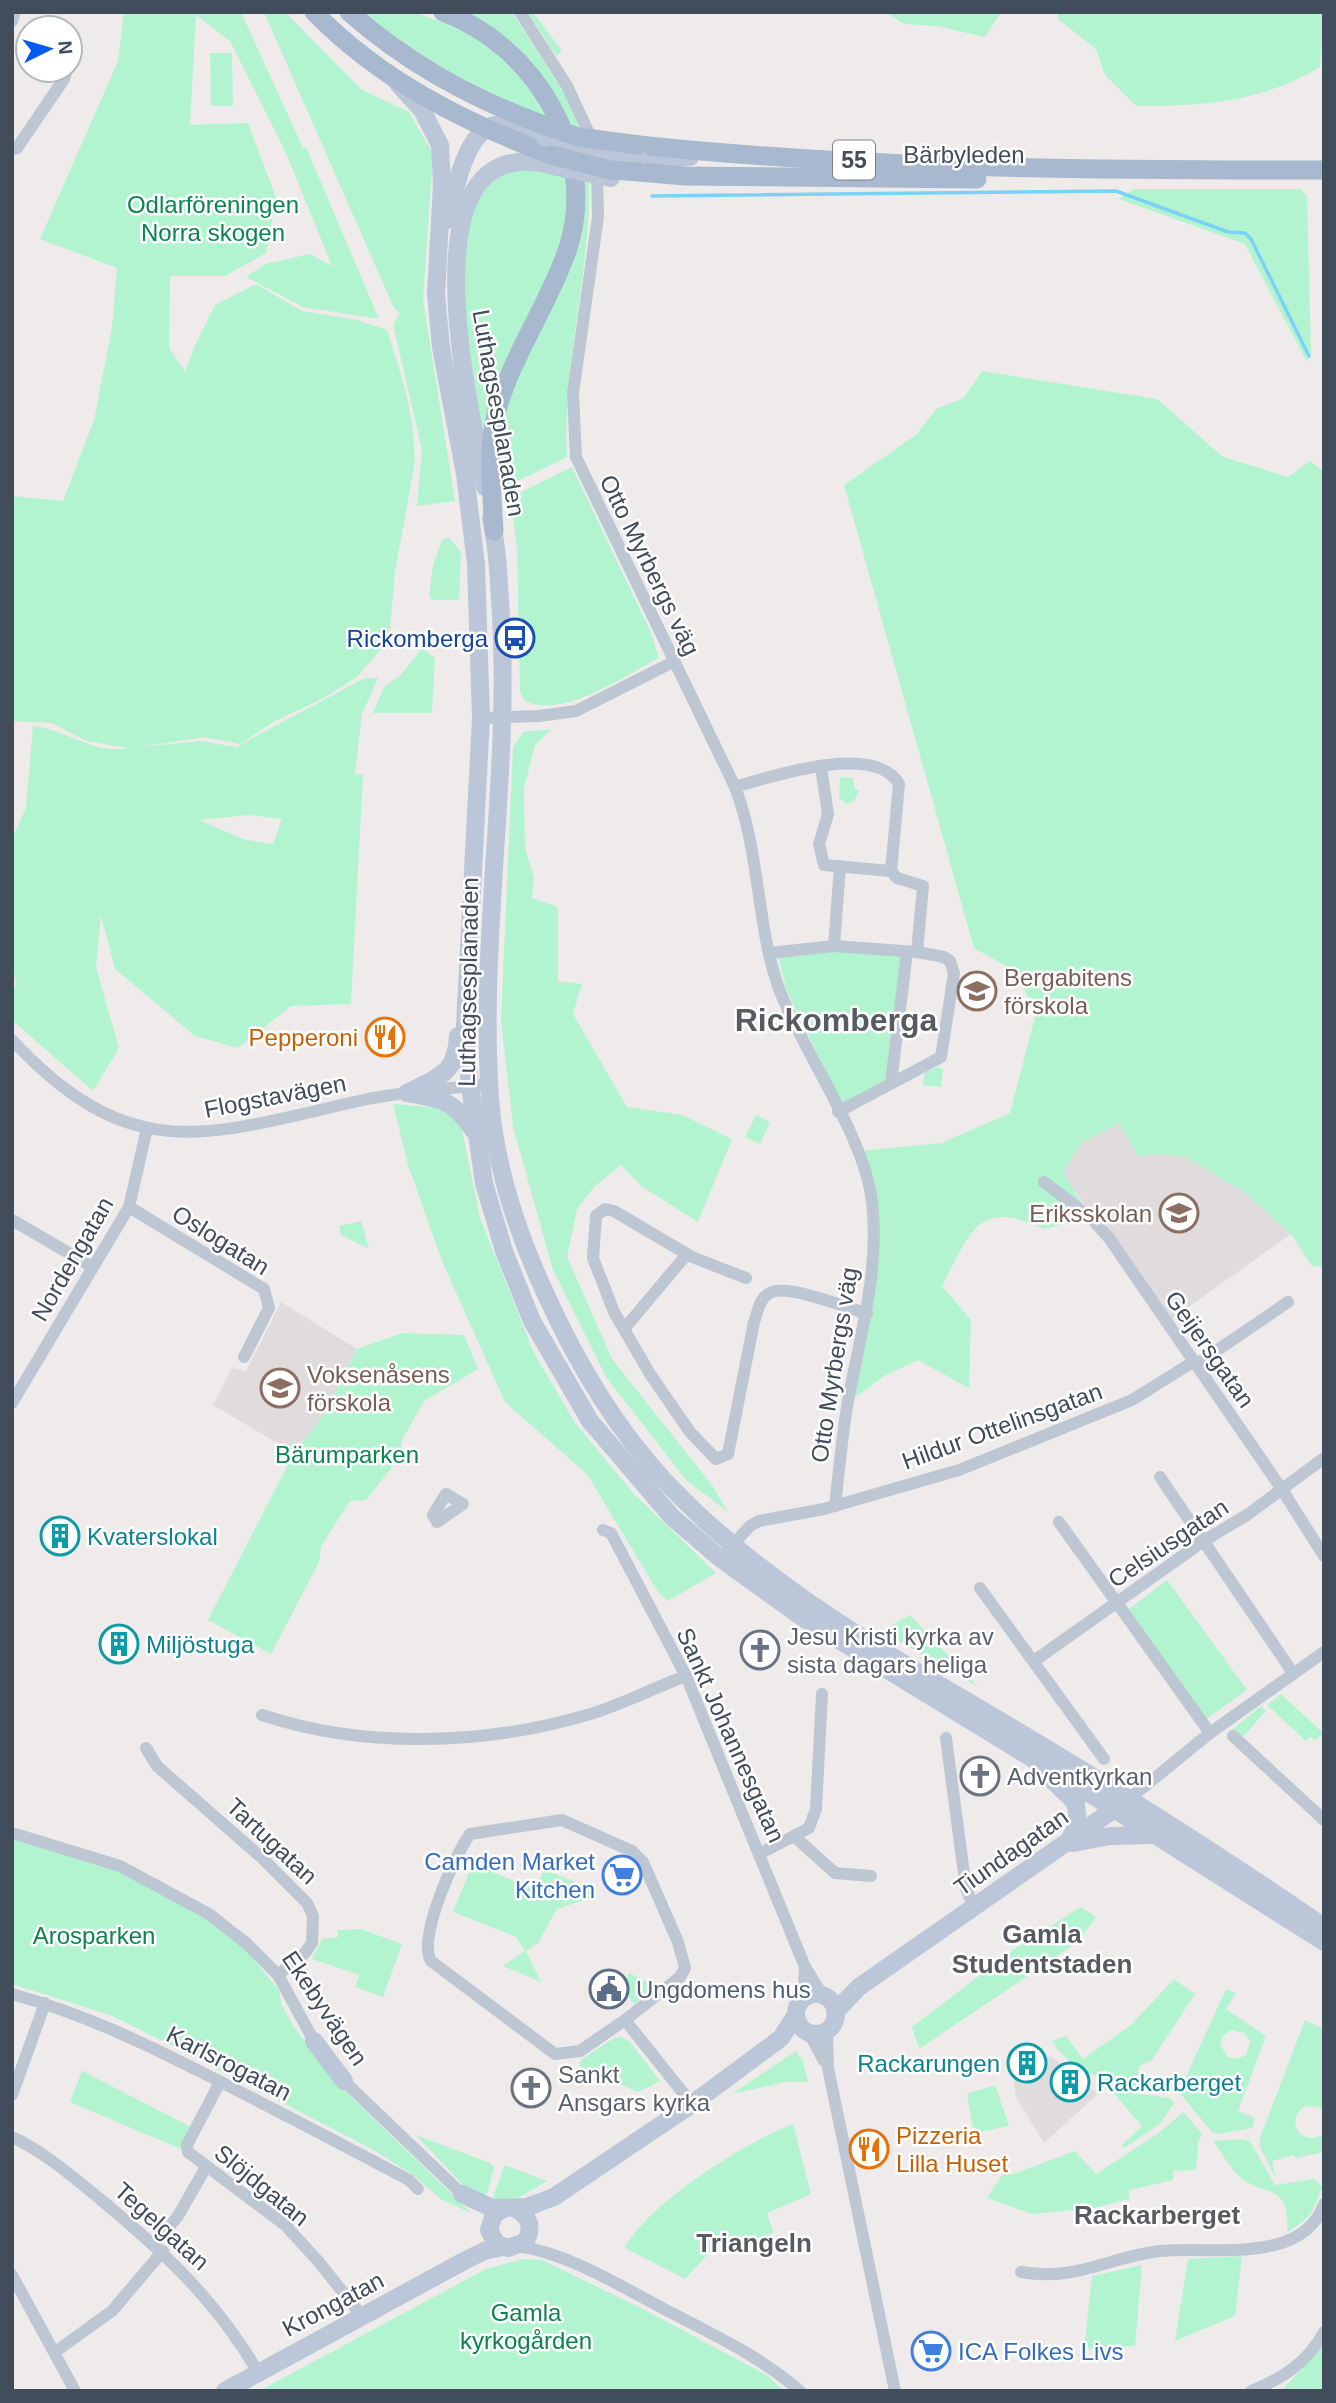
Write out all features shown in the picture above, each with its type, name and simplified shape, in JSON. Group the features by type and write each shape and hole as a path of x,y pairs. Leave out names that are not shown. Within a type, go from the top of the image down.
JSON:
{"main road":[{"name":"55","path":"314,12 393,79 485,130"},
{"name":"55","path":"349,12 411,60 547,145"},
{"path":"443,12 491,36 526,68 556,116 571,158 573,177 575,211 568,246 495,417 491,449 494,531"},
{"name":"Luthagsesplanaden","path":"393,79 422,110 440,145 442,184 436,294 441,347 465,474 476,564 481,718 465,1025 470,1086 484,1183 504,1251 532,1321 590,1421 629,1471 672,1517 721,1559 803,1618 1025,1755 1228,1860 1324,1927"},
{"name":"Luthagsesplanaden","path":"439,251 466,155 485,130"},
{"name":"Bärbyleden","path":"485,130 547,145 610,170 721,154 1070,170 1324,170"},
{"name":"Bärbyleden","path":"547,145 578,137 668,175 1324,179"},
{"name":"Luthagsesplanaden","path":"547,145 519,162 488,175 472,194 461,229 455,276 457,343 494,531 503,650 488,983 490,1084 495,1134 507,1189 529,1255 554,1312 608,1409 642,1454 695,1512 733,1545 783,1584 870,1644 1121,1804 1154,1835 1324,1942"},
{"path":"407,1093 453,1066 457,1054 462,958 470,925"},
{"path":"407,1093 448,1101 460,1111 476,1134"},
{"path":"1025,1755 1076,1803 1078,1824 1066,1844"},
{"name":"Tiundagatan","path":"828,2002 859,1987 1121,1804"},
{"path":"1066,1844 1110,1836 1154,1835"},
{"path":"554,2197 494,2214 489,2229 492,2239 510,2247 527,2238 530,2228 554,2197 692,2104 781,2038 796,2016 803,1999 828,2002 834,2022 814,2032 781,2038"},
{"path":"796,2016 799,2026 814,2032"},
{"name":"Ekebyvägen","path":"314,2041 344,2081"},
{"name":"Ekebyvägen","path":"461,2194 482,2204 509,2208"},
{"name":"Ekebyvägen","path":"461,2194 489,2229"},
{"path":"509,2208 527,2218 530,2228"},
{"name":"Krongatan","path":"464,2261 489,2229"},
{"name":"Krongatan","path":"225,2391 464,2261 484,2251 510,2247"}],"street":[{"path":"12,20 15,12"},
{"name":"Otto Myrbergs väg","path":"520,12 581,111 593,140 598,217 573,393 576,457 673,662 736,787 747,818 770,953 781,992 866,1170 873,1203 867,1314 848,1402 835,1506"},
{"path":"12,149 17,148 58,84"},
{"path":"481,718 576,711 673,662"},
{"path":"736,787 781,774 855,763 894,774 899,791 891,871"},
{"path":"821,767 828,814 819,844 824,865 891,871 897,878 923,886 891,1083"},
{"path":"834,946 840,866"},
{"path":"770,953 834,946 912,952 944,957 950,961 954,973 941,1057 838,1112"},
{"name":"Flogstavägen","path":"12,1040 72,1097 108,1117 147,1128 221,1131 407,1093 490,1084"},
{"name":"Nordengatan","path":"12,1402 91,1266 129,1207 147,1128"},
{"name":"Geijersgatan","path":"1044,1182 1090,1217 1109,1238 1135,1284 1281,1488 1324,1556"},
{"name":"Oslogatan","path":"129,1207 264,1289 269,1308 244,1357"},
{"path":"746,1278 687,1254 614,1212 605,1209 596,1216 593,1258 606,1295 650,1374 684,1422 716,1459 727,1454 754,1322 761,1301 770,1292 780,1290 797,1293 867,1314"},
{"path":"12,1220 91,1266"},
{"path":"625,1328 687,1254"},
{"name":"Hildur Ottelinsgatan","path":"721,1559 759,1521 835,1506 959,1469 1132,1400 1193,1363 1200,1362 1288,1302"},
{"name":"Celsiusgatan","path":"1034,1661 1205,1540 1247,1515 1324,1458"},
{"path":"1160,1477 1293,1673"},
{"path":"1059,1522 1210,1733"},
{"name":"Sankt Johannesgatan","path":"603,1530 611,1533 686,1676 761,1853 805,1967 828,2002"},
{"path":"980,1588 1104,1759"},
{"name":"Tiundagatan","path":"1121,1804 1210,1733 1324,1652"},
{"path":"262,1715 341,1733 414,1738 476,1736 538,1728 590,1714 686,1676"},
{"path":"761,1853 809,1828 816,1809 822,1694"},
{"path":"1233,1736 1321,1814"},
{"path":"946,1738 966,1889 975,1908"},
{"name":"Tartugatan","path":"146,1748 157,1766 262,1858 307,1903 313,1916 312,1943 305,1953 278,1975"},
{"path":"562,1820 620,1844 639,1856 678,1942 685,1968 680,1977 625,2020 582,2050 555,2054 431,1961 426,1947 430,1927 458,1856 470,1834 562,1820"},
{"name":"Ekebyvägen","path":"12,1833 120,1866 154,1881 209,1913 246,1942 278,1975 314,2041"},
{"path":"795,1837 835,1873 871,1876"},
{"name":"Sankt Johannesgatan","path":"803,1999 805,1967"},
{"name":"Karlsrogatan","path":"12,1994 104,2024 409,2180 418,2189"},
{"path":"12,2095 45,2003"},
{"path":"625,2020 692,2104"},
{"path":"814,2032 828,2068 896,2388"},
{"name":"Ekebyvägen","path":"344,2081 461,2194"},
{"name":"Slöjdgatan","path":"220,2082 187,2145 188,2152 285,2225 363,2317"},
{"name":"Tegelgatan","path":"12,2137 76,2180 159,2248 225,2320 258,2372"},
{"path":"55,2352 112,2311 159,2248 206,2168"},
{"path":"1021,2272 1050,2277 1081,2272 1156,2252 1263,2247 1309,2228 1324,2204"},
{"path":"530,2228 556,2256"},
{"path":"510,2247 556,2256 649,2301 774,2368 800,2391"},
{"path":"12,2275 75,2391"},
{"path":"1251,2391 1279,2380 1299,2363 1324,2332"}],"shaded area":[{"name":"Eriksskolan","path":"1119,1123 1139,1157 1156,1154 1186,1157 1245,1193 1291,1234 1166,1323 1062,1172 1081,1143"},
{"name":"Voksenåsens förskola","path":"281,1302 357,1349 328,1409 294,1453 213,1405 232,1368 246,1371"},
{"path":"1033,2048 1043,2060 1051,2056 1098,2094 1044,2143 1016,2097 1011,2066"}],"green space":[{"name":"Odlarföreningen Norra skogen","path":"124,12 241,12 303,148 306,147 379,319 303,307 246,277 265,264 310,254 332,266 286,153 230,41 196,15 190,125 248,123 276,198 266,253 225,276 170,276 169,348 185,372 215,305 256,284 302,311 357,320 387,330 405,388 412,422 415,462 395,572 389,640 357,677 324,698 275,721 240,744 204,737 139,747 200,741 236,747 365,678 378,678 362,714 355,774 363,774 351,1004 291,1006 238,1048 195,1036 115,969 101,915 96,967 119,1048 93,1091 12,1020 12,993 16,984 12,962 12,838 26,808 33,726 103,748 127,748 87,741 52,723 12,721 12,496 63,501 94,420 112,327 117,268 40,239 118,61","holes":["249,815 282,819 273,844 246,840 199,820"]},
{"path":"264,12 285,12 362,90 409,112 433,154 423,300 455,501 417,506 422,450 393,324 400,314 393,306"},
{"path":"360,12 414,12 466,31 511,61 553,121 529,113 433,66"},
{"path":"450,12 512,12 569,101 582,135 569,130 555,100"},
{"path":"528,12 533,12 562,51 556,56"},
{"path":"885,12 1001,12 985,37 936,26 904,24"},
{"path":"1058,12 1324,12 1320,67 1276,88 1231,100 1136,106 1105,75 1096,49 1058,19"},
{"path":"210,53 232,53 233,106 211,106"},
{"path":"524,168 589,180 586,249 572,353 567,457 499,490 475,402 465,349 465,258 474,209 483,190 494,178"},
{"path":"1134,189 1300,189 1307,196 1311,352 1307,362 1245,244 1119,199"},
{"path":"982,371 1157,399 1223,457 1288,477 1310,461 1324,472 1324,1267 1312,1266 1291,1234 1245,1193 1186,1157 1156,1154 1138,1157 1119,1123 1081,1143 1063,1172 1090,1217 1044,1229 1022,1220 1004,1217 990,1219 978,1226 960,1251 942,1286 971,1320 969,1388 918,1360 886,1375 848,1402 873,1233 858,1151 942,1143 1010,1113 1036,1013 1015,971 974,948 844,485 916,435 936,409 964,398"},
{"path":"572,467 651,633 659,658 593,693 557,705 540,705 525,701 520,692 517,549 511,497"},
{"path":"449,538 461,552 459,600 433,600 429,595 433,566 442,540"},
{"path":"422,648 435,658 432,713 373,713 384,687 401,675"},
{"path":"552,729 535,745 524,788 525,848 534,878 532,898 558,907 558,981 582,984 573,1014 627,1107 682,1115 732,1139 698,1222 641,1186 621,1165 594,1187 577,1209 567,1257 612,1359 712,1485 728,1512 686,1480 606,1377 553,1270 513,1127 501,1020 513,747 523,732"},
{"path":"840,777 853,778 855,789 859,791 854,801 846,804 839,797"},
{"path":"777,952 907,952 891,1083 844,1109 787,991"},
{"path":"938,1067 943,1069 941,1087 923,1085 925,1072"},
{"path":"393,1104 442,1108 461,1125 480,1218 534,1353 575,1423 634,1494 716,1573 668,1601 658,1592 587,1474 505,1402 442,1261 408,1165"},
{"path":"756,1115 770,1122 760,1144 745,1137"},
{"path":"361,1221 369,1249 341,1235 339,1226"},
{"name":"Bärumparken","path":"402,1333 464,1335 478,1369 424,1401 402,1440 400,1457 366,1500 350,1501 321,1546 319,1562 271,1654 208,1620 294,1453 328,1409 357,1349"},
{"path":"1167,1580 1247,1690 1206,1719 1128,1610"},
{"path":"910,1615 978,1687 882,1631"},
{"path":"1281,1694 1323,1733 1315,1741 1311,1737 1306,1741 1267,1705"},
{"path":"1261,1706 1266,1711 1240,1740 1231,1731"},
{"name":"Arosparken","path":"12,1839 118,1871 207,1918 244,1948 279,1990 281,2003 293,2026 339,2085 471,2213 442,2200 416,2177 374,2150 169,2044 110,2015 12,1984"},
{"path":"473,1863 534,1890 544,1870 594,1889 590,1898 557,1909 538,1943 526,1951 541,1982 503,1966 525,1951 516,1937 453,1912"},
{"path":"1081,1907 1096,1917 1078,1942 919,2049 912,2027 1013,1950"},
{"path":"360,1929 402,1944 383,1997 355,1987 359,1975 312,1959 322,1939 338,1937 338,1930"},
{"path":"629,1973 647,1982 652,1991 634,2004 623,1989"},
{"path":"1174,1979 1195,1994 1151,2061 1139,2066 1136,2086 1089,2073 1068,2060 1052,2041 1066,2036 1083,2059 1131,2025"},
{"path":"1226,1989 1236,1993 1226,2009 1266,2036 1238,2111 1255,2118 1252,2128 1219,2134 1211,2131 1179,2092","holes":["1231,2030 1245,2033 1250,2041 1246,2055 1237,2059 1228,2057 1220,2045 1223,2036"]},
{"path":"1305,2020 1324,2029 1324,2111 1318,2107 1306,2106 1299,2112 1296,2125 1298,2131 1309,2138 1324,2133 1324,2152 1295,2158 1294,2155 1272,2161 1276,2179 1259,2145 1260,2138"},
{"path":"622,2037 630,2042 660,2081 638,2092 579,2066 581,2060 614,2038"},
{"path":"796,2051 803,2061 808,2082 785,2082 732,2094"},
{"path":"82,2071 197,2130 188,2152 70,2102"},
{"path":"995,2085 1009,2126 974,2133 967,2094"},
{"path":"1111,2090 1170,2098 1174,2103 1160,2124 1124,2148 1122,2145 1142,2126"},
{"path":"1183,2112 1202,2133 1198,2143 1196,2170 1173,2171 1173,2180 1129,2190 1129,2199 1095,2208 1032,2214 987,2198 1003,2174 1013,2174 1075,2151 1096,2174 1160,2132"},
{"path":"793,2124 811,2194 767,2213 773,2233 732,2255 719,2242 685,2279 625,2248 654,2212 700,2176 750,2145"},
{"path":"416,2135 490,2163 494,2167 488,2192 480,2198 467,2189"},
{"path":"1213,2141 1250,2141 1275,2185 1314,2179 1322,2187 1310,2214 1287,2232 1287,2216 1280,2197 1239,2176"},
{"path":"505,2165 547,2181 513,2199 491,2202"},
{"path":"1242,2256 1235,2316 1175,2341 1188,2259"},
{"name":"Gamla kyrkogården","path":"523,2259 542,2260 645,2310 768,2376 784,2391 259,2391 486,2269"},
{"path":"1142,2265 1135,2346 1084,2349 1092,2276"},
{"path":"1324,2345 1324,2391 1281,2391"}],"waterway":[{"path":"652,196 1116,191 1228,232 1245,233 1251,239 1309,356"}],"place":[{"name":"Rickomberga","path":"515,638"},
{"name":"Bergabitens förskola","path":"977,991"},
{"name":"Pepperoni","path":"385,1037"},
{"name":"Eriksskolan","path":"1179,1213"},
{"name":"Voksenåsens förskola","path":"280,1388"},
{"name":"Kvaterslokal","path":"60,1536"},
{"name":"Miljöstuga","path":"119,1644"},
{"name":"Jesu Kristi kyrka av sista dagars heliga","path":"760,1650"},
{"name":"Adventkyrkan","path":"980,1776"},
{"name":"Camden Market Kitchen","path":"622,1875"},
{"name":"Ungdomens hus","path":"609,1989"},
{"name":"Rackarungen","path":"1027,2063"},
{"name":"Rackarberget","path":"1070,2082"},
{"name":"Sankt Ansgars kyrka","path":"531,2088"},
{"name":"Pizzeria Lilla Huset","path":"869,2149"},
{"name":"ICA Folkes Livs","path":"931,2351"}],"district":[{"name":"Rickomberga","path":"836,1020"},
{"name":"Gamla Studentstaden","path":"1042,1949"},
{"name":"Rackarberget","path":"1157,2215"},
{"name":"Triangeln","path":"754,2243"}]}
